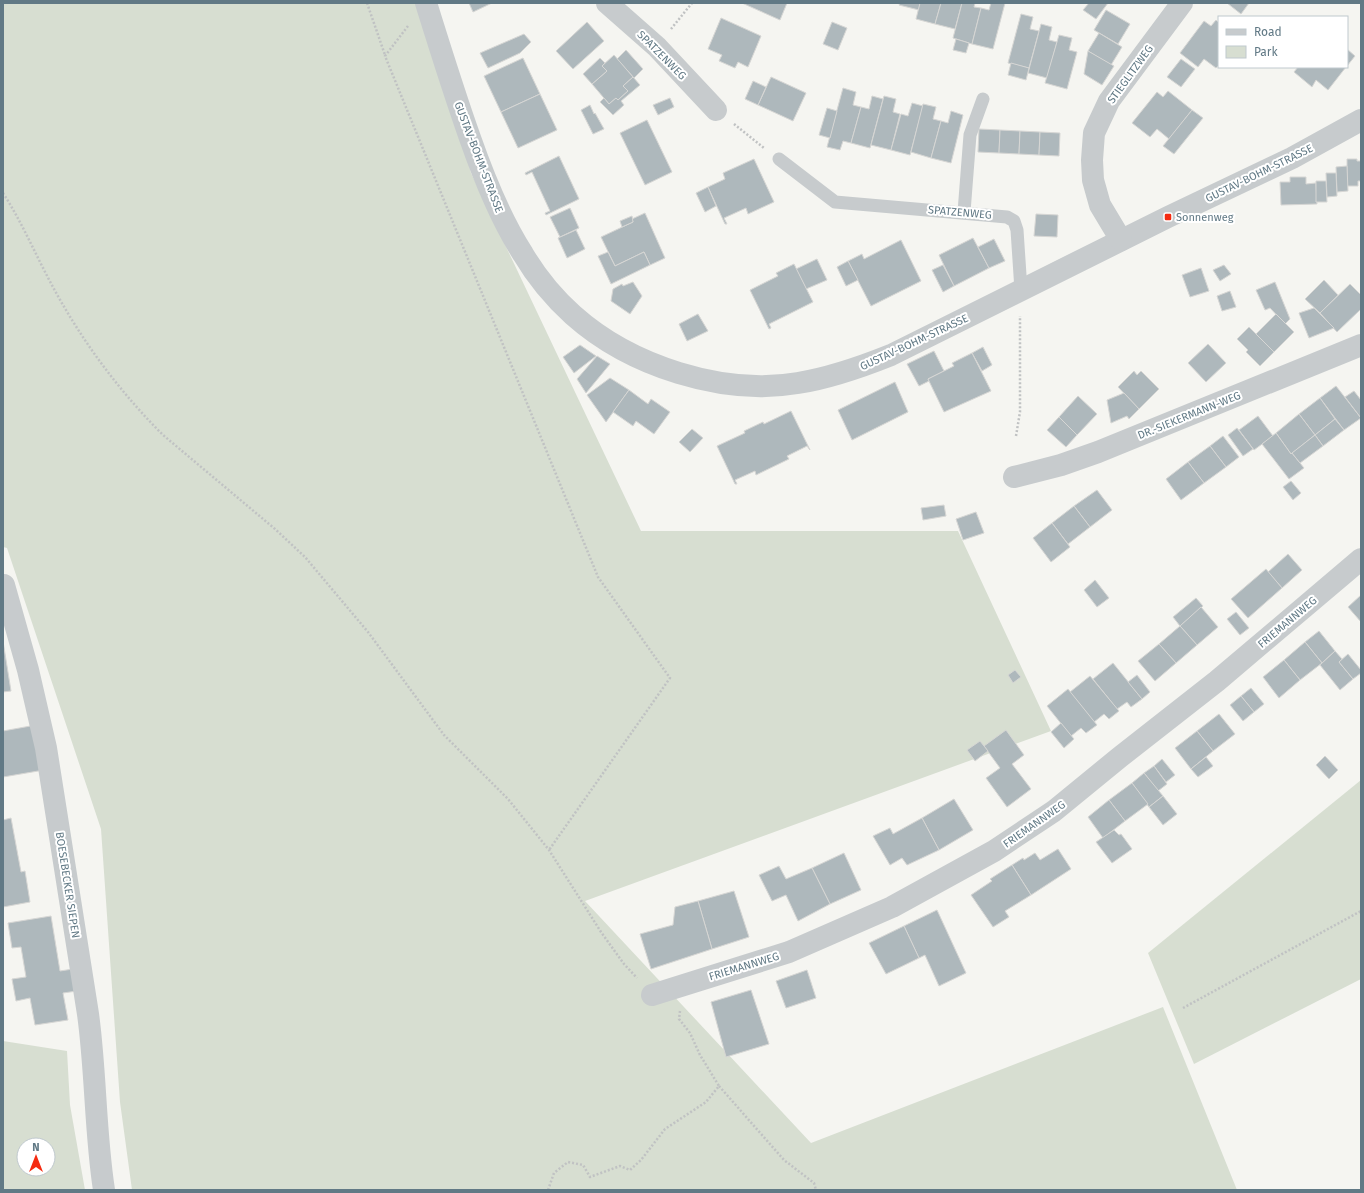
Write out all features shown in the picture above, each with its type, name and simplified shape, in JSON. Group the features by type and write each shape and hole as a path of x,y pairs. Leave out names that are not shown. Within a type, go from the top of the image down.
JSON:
{"street":[{"name":"GUSTAV-BOHM-STRASSE","path":"426,3 452,87 482,170 500,213 523,254 539,277 573,315 617,347 675,372 702,380 728,384 763,386 797,384 863,367 1292,158 1361,120"},
{"name":"SPATZENWEG","path":"607,3 657,47 716,110"},
{"name":"STIEGLITZWEG","path":"1121,240 1100,205 1093,180 1092,160 1094,133 1109,101 1182,3"},
{"name":"DR.-SIEKERMANN-WEG","path":"1014,477 1061,465 1098,452 1361,345"},
{"name":"FRIEMANNWEG","path":"652,995 789,952 892,906 994,851 1054,811 1120,757 1217,682 1361,559"},
{"name":"BOESEBECKER SIEPEN","path":"4,585 28,670 46,748 88,1014 93,1053 99,1156 104,1190"}],"lane":[{"path":"964,212 970,135 983,99"},
{"name":"SPATZENWEG","path":"779,159 835,202 964,212 1007,217 1014,222 1017,230 1022,290"}],"path":[{"path":"367,3 385,56 598,577 670,678 549,850"},
{"path":"657,47 692,3"},
{"path":"385,56 412,21"},
{"path":"716,110 757,142"},
{"path":"3,193 69,314 109,374 128,398 163,435 275,529 305,557 368,632 444,735 508,799 549,850 610,945 624,964 652,995"},
{"path":"1016,436 1020,412 1021,319"},
{"path":"1183,1008 1361,911"},
{"path":"684,985 679,1019 690,1033 700,1056 719,1086 784,1160 814,1183 816,1190"},
{"path":"548,1190 554,1173 568,1162 583,1165 590,1177 620,1166 630,1170 641,1160 665,1129 706,1102 719,1086"}],"green space":[{"path":"3,3 426,3 471,173 641,531 958,531 1051,731 585,901 811,1143 1163,1007 1237,1190 132,1190 120,1102 101,829 7,548 3,547"},
{"path":"1361,780 1361,979 1194,1064 1148,953"},
{"path":"3,1041 67,1051 70,1105 85,1190 3,1190"}],"building":[{"path":"469,3 492,3 473,12"},
{"path":"742,3 787,3 780,20"},
{"path":"900,3 920,3 919,10 899,5"},
{"path":"920,3 941,3 935,24 916,19"},
{"path":"941,3 962,3 955,29 935,24"},
{"path":"962,3 975,3 974,7 981,8 972,44 953,38"},
{"path":"991,3 1005,3 993,49 972,44 981,8 989,10"},
{"path":"1089,3 1108,3 1096,19 1083,10"},
{"path":"1227,3 1249,3 1241,14"},
{"path":"1106,10 1130,24 1118,44 1094,30"},
{"path":"1021,14 1033,17 1030,29 1039,31 1029,68 1008,63"},
{"path":"721,18 761,36 748,67 738,62 735,68 719,61 722,55 708,49"},
{"path":"1216,20 1218,22 1218,66 1216,68 1204,59 1198,67 1180,53 1204,21 1211,26"},
{"path":"587,22 604,41 573,69 556,51"},
{"path":"832,22 847,28 838,50 823,44"},
{"path":"1041,24 1052,27 1049,40 1057,42 1047,78 1028,73"},
{"path":"1099,33 1122,47 1111,65 1088,51"},
{"path":"524,34 531,42 520,53 488,68 480,53"},
{"path":"1059,35 1072,38 1069,50 1077,52 1067,89 1045,83"},
{"path":"956,39 969,43 966,53 953,50"},
{"path":"626,50 643,69 634,78 617,59"},
{"path":"1348,50 1355,56 1348,65"},
{"path":"1088,51 1114,66 1102,85 1084,74"},
{"path":"614,55 633,77 623,86 628,91 618,100 616,98 609,104 592,84 607,71 602,66"},
{"path":"523,58 540,94 501,112 484,76"},
{"path":"600,58 605,63 602,66 607,71 592,84 583,74"},
{"path":"1181,59 1195,69 1181,87 1167,77"},
{"path":"1011,63 1029,68 1026,80 1008,75"},
{"path":"1297,68 1345,68 1328,90 1316,80 1312,87 1294,72"},
{"path":"633,77 640,85 621,101 624,105 613,115 600,102 604,98 609,104 616,98 618,100 628,91 623,86"},
{"path":"771,77 806,93 793,121 758,105"},
{"path":"753,81 766,87 758,105 745,99"},
{"path":"843,88 856,92 853,105 861,107 851,143 843,141 840,150 827,147"},
{"path":"1168,91 1192,110 1169,139 1157,129 1150,137 1132,123 1157,92 1163,97"},
{"path":"540,94 557,130 518,148 501,112"},
{"path":"872,96 883,99 870,148 851,143 861,107 869,109"},
{"path":"884,96 896,99 893,112 900,114 891,150 871,145"},
{"path":"670,98 674,107 658,115 653,105"},
{"path":"912,103 923,106 910,155 891,150 901,114 908,116"},
{"path":"923,104 936,107 933,119 941,121 931,158 911,152"},
{"path":"590,105 604,129 593,134 581,110"},
{"path":"827,108 837,111 830,138 819,135"},
{"path":"1192,110 1203,118 1174,154 1163,146"},
{"path":"951,111 963,115 951,163 931,158 941,121 948,123"},
{"path":"647,120 672,172 645,185 620,133"},
{"path":"979,129 1000,130 999,153 978,152"},
{"path":"1000,130 1020,131 1019,154 999,153"},
{"path":"1020,131 1040,132 1039,155 1019,154"},
{"path":"1040,132 1060,133 1059,156 1039,155"},
{"path":"559,156 579,199 546,215 545,213 550,211 532,172 526,175 525,173"},
{"path":"754,159 774,202 748,214 746,208 724,218 727,224 725,224 708,187 725,179 723,173"},
{"path":"1347,159 1357,159 1357,161 1361,161 1361,181 1358,181 1358,186 1347,186"},
{"path":"1347,166 1348,191 1337,192 1336,167"},
{"path":"1326,173 1336,173 1337,196 1327,197"},
{"path":"1290,177 1306,177 1306,184 1316,183 1317,204 1281,205 1280,182 1290,182"},
{"path":"1316,181 1326,181 1327,202 1316,202"},
{"path":"708,187 716,206 705,212 696,193"},
{"path":"570,208 579,228 560,237 550,217"},
{"path":"645,213 665,258 650,265 644,252 615,266 601,237 633,222 632,219"},
{"path":"1036,214 1058,215 1057,237 1034,236"},
{"path":"632,216 633,222 622,227 620,221"},
{"path":"576,230 585,249 567,258 558,238"},
{"path":"973,238 989,268 954,286 939,255"},
{"path":"994,239 1005,261 989,268 978,247"},
{"path":"901,240 921,281 871,306 848,261 862,254 864,259"},
{"path":"608,252 615,266 644,252 650,265 611,284 598,256"},
{"path":"817,259 827,280 806,289 796,269"},
{"path":"848,261 858,280 846,286 837,267"},
{"path":"794,264 813,302 769,324 771,328 769,329 750,290 778,276 776,273"},
{"path":"943,265 954,286 943,292 932,270"},
{"path":"1224,265 1231,274 1220,281 1213,270"},
{"path":"1201,268 1209,291 1190,297 1182,275"},
{"path":"1324,280 1338,295 1320,313 1305,299"},
{"path":"633,282 642,296 630,314 611,301 613,289 622,284 623,286"},
{"path":"1275,282 1290,319 1285,324 1270,308 1265,310 1256,290"},
{"path":"1350,284 1361,295 1361,309 1337,332 1320,313"},
{"path":"1230,291 1236,307 1222,311 1217,296"},
{"path":"1314,308 1334,328 1309,338 1299,313"},
{"path":"698,314 708,331 687,341 679,324"},
{"path":"1276,314 1294,332 1274,352 1256,334"},
{"path":"1249,327 1274,352 1260,366 1246,352 1248,350 1237,339"},
{"path":"1208,344 1226,363 1206,382 1188,363"},
{"path":"580,345 596,356 574,373 563,357"},
{"path":"983,347 992,365 982,371 972,353"},
{"path":"934,351 944,371 928,379 929,381 919,386 907,364"},
{"path":"972,353 991,391 944,412 928,379 954,366 952,363"},
{"path":"597,356 610,364 586,393 577,379"},
{"path":"1134,371 1137,375 1141,371 1159,389 1139,409 1118,387"},
{"path":"610,378 629,390 606,422 587,395"},
{"path":"895,382 908,412 852,440 838,410"},
{"path":"1336,386 1361,418 1344,430 1320,398"},
{"path":"629,390 648,404 651,399 670,412 654,434 636,421 633,426 613,412"},
{"path":"1354,391 1361,400 1361,418 1345,397"},
{"path":"1124,393 1139,409 1129,419 1127,416 1111,423 1107,400"},
{"path":"1078,396 1097,414 1077,435 1059,417"},
{"path":"1320,398 1335,419 1315,435 1299,414"},
{"path":"791,411 810,450 807,446 787,456 789,459 756,475 755,471 735,480 737,484 735,484 717,446 745,433 744,431 763,422 764,424"},
{"path":"1299,414 1315,435 1291,454 1276,433"},
{"path":"1258,416 1273,436 1254,450 1239,430"},
{"path":"1059,417 1077,435 1066,447 1047,430"},
{"path":"1335,419 1344,430 1323,446 1315,435"},
{"path":"1237,428 1253,449 1243,456 1228,435"},
{"path":"692,429 703,438 690,452 679,442"},
{"path":"1276,433 1291,454 1292,453 1304,468 1289,479 1262,444"},
{"path":"1315,435 1323,446 1300,463 1292,453"},
{"path":"1223,436 1239,457 1226,467 1210,446"},
{"path":"1210,446 1226,467 1204,483 1188,462"},
{"path":"1188,462 1204,483 1181,500 1166,479"},
{"path":"1291,481 1301,493 1293,500 1283,487"},
{"path":"1097,490 1112,510 1090,527 1074,506"},
{"path":"944,505 946,516 923,520 921,508"},
{"path":"1074,506 1090,527 1068,544 1052,523"},
{"path":"976,512 984,533 963,540 956,519"},
{"path":"1052,523 1070,547 1051,562 1033,538"},
{"path":"1288,554 1302,570 1282,588 1268,572"},
{"path":"1266,569 1282,588 1248,618 1231,599"},
{"path":"1095,580 1109,598 1097,607 1084,590"},
{"path":"1361,595 1361,622 1348,607"},
{"path":"1196,598 1203,606 1180,626 1173,617"},
{"path":"1201,607 1218,627 1197,645 1180,626"},
{"path":"1236,612 1249,628 1240,635 1227,619"},
{"path":"1180,626 1197,645 1176,663 1159,644"},
{"path":"1319,631 1335,651 1322,663 1305,642"},
{"path":"3,641 11,691 3,692"},
{"path":"1305,642 1322,663 1300,680 1284,660"},
{"path":"1159,644 1176,663 1155,681 1138,661"},
{"path":"1335,651 1342,659 1339,662 1353,679 1340,690 1320,665"},
{"path":"1348,654 1361,670 1361,673 1353,679 1339,662"},
{"path":"1284,660 1300,680 1279,698 1263,677"},
{"path":"1113,663 1142,699 1131,707 1127,702 1117,709 1093,679"},
{"path":"1015,670 1021,677 1013,683 1008,675"},
{"path":"1137,675 1150,692 1142,699 1128,682"},
{"path":"1090,676 1119,711 1109,719 1104,714 1094,722 1070,692"},
{"path":"1251,688 1264,704 1254,712 1241,696"},
{"path":"1068,689 1097,725 1086,733 1081,728 1071,736 1047,706"},
{"path":"1241,696 1254,712 1243,721 1230,705"},
{"path":"1219,714 1235,734 1213,751 1197,731"},
{"path":"1061,723 1074,739 1064,748 1051,732"},
{"path":"36,725 44,770 3,777 3,731"},
{"path":"1006,730 1024,755 1012,764 1031,789 1007,807 986,778 1000,768 984,746"},
{"path":"1197,731 1213,751 1191,769 1175,748"},
{"path":"980,741 988,751 975,761 967,750"},
{"path":"1325,756 1338,770 1329,779 1316,765"},
{"path":"1206,757 1213,766 1198,777 1191,769"},
{"path":"1162,759 1175,775 1166,782 1154,766"},
{"path":"1154,766 1167,784 1158,791 1144,773"},
{"path":"1144,773 1163,796 1149,807 1132,783"},
{"path":"1132,783 1148,804 1125,821 1109,800"},
{"path":"1163,796 1177,814 1163,825 1149,807"},
{"path":"954,799 973,830 939,850 922,818"},
{"path":"1109,800 1125,821 1103,838 1088,817"},
{"path":"11,818 21,872 25,871 30,902 3,907 3,820"},
{"path":"922,818 939,850 907,865 902,858 890,865 873,836 890,828 893,834"},
{"path":"1114,830 1119,835 1121,834 1132,849 1112,863 1096,842"},
{"path":"1058,849 1071,869 1031,895 1012,865 1035,853 1040,860"},
{"path":"844,853 861,890 830,904 812,868"},
{"path":"1012,865 1031,895 1005,911 1009,917 993,927 971,895 992,881 990,879"},
{"path":"779,866 786,879 812,868 830,904 798,921 786,895 772,901 759,875"},
{"path":"734,891 749,937 712,949 698,901"},
{"path":"698,901 712,949 651,969 640,934 673,925 675,907"},
{"path":"937,910 966,973 939,986 925,955 919,958 904,926"},
{"path":"51,916 60,971 73,969 77,991 63,993 68,1020 35,1025 30,998 16,1001 12,979 26,977 21,947 12,948 8,923"},
{"path":"904,926 919,958 886,974 869,943"},
{"path":"807,970 816,998 786,1008 776,981"},
{"path":"751,990 769,1044 726,1057 711,1002"}],"place":[{"name":"Sonnenweg","path":"1168,217"}]}
